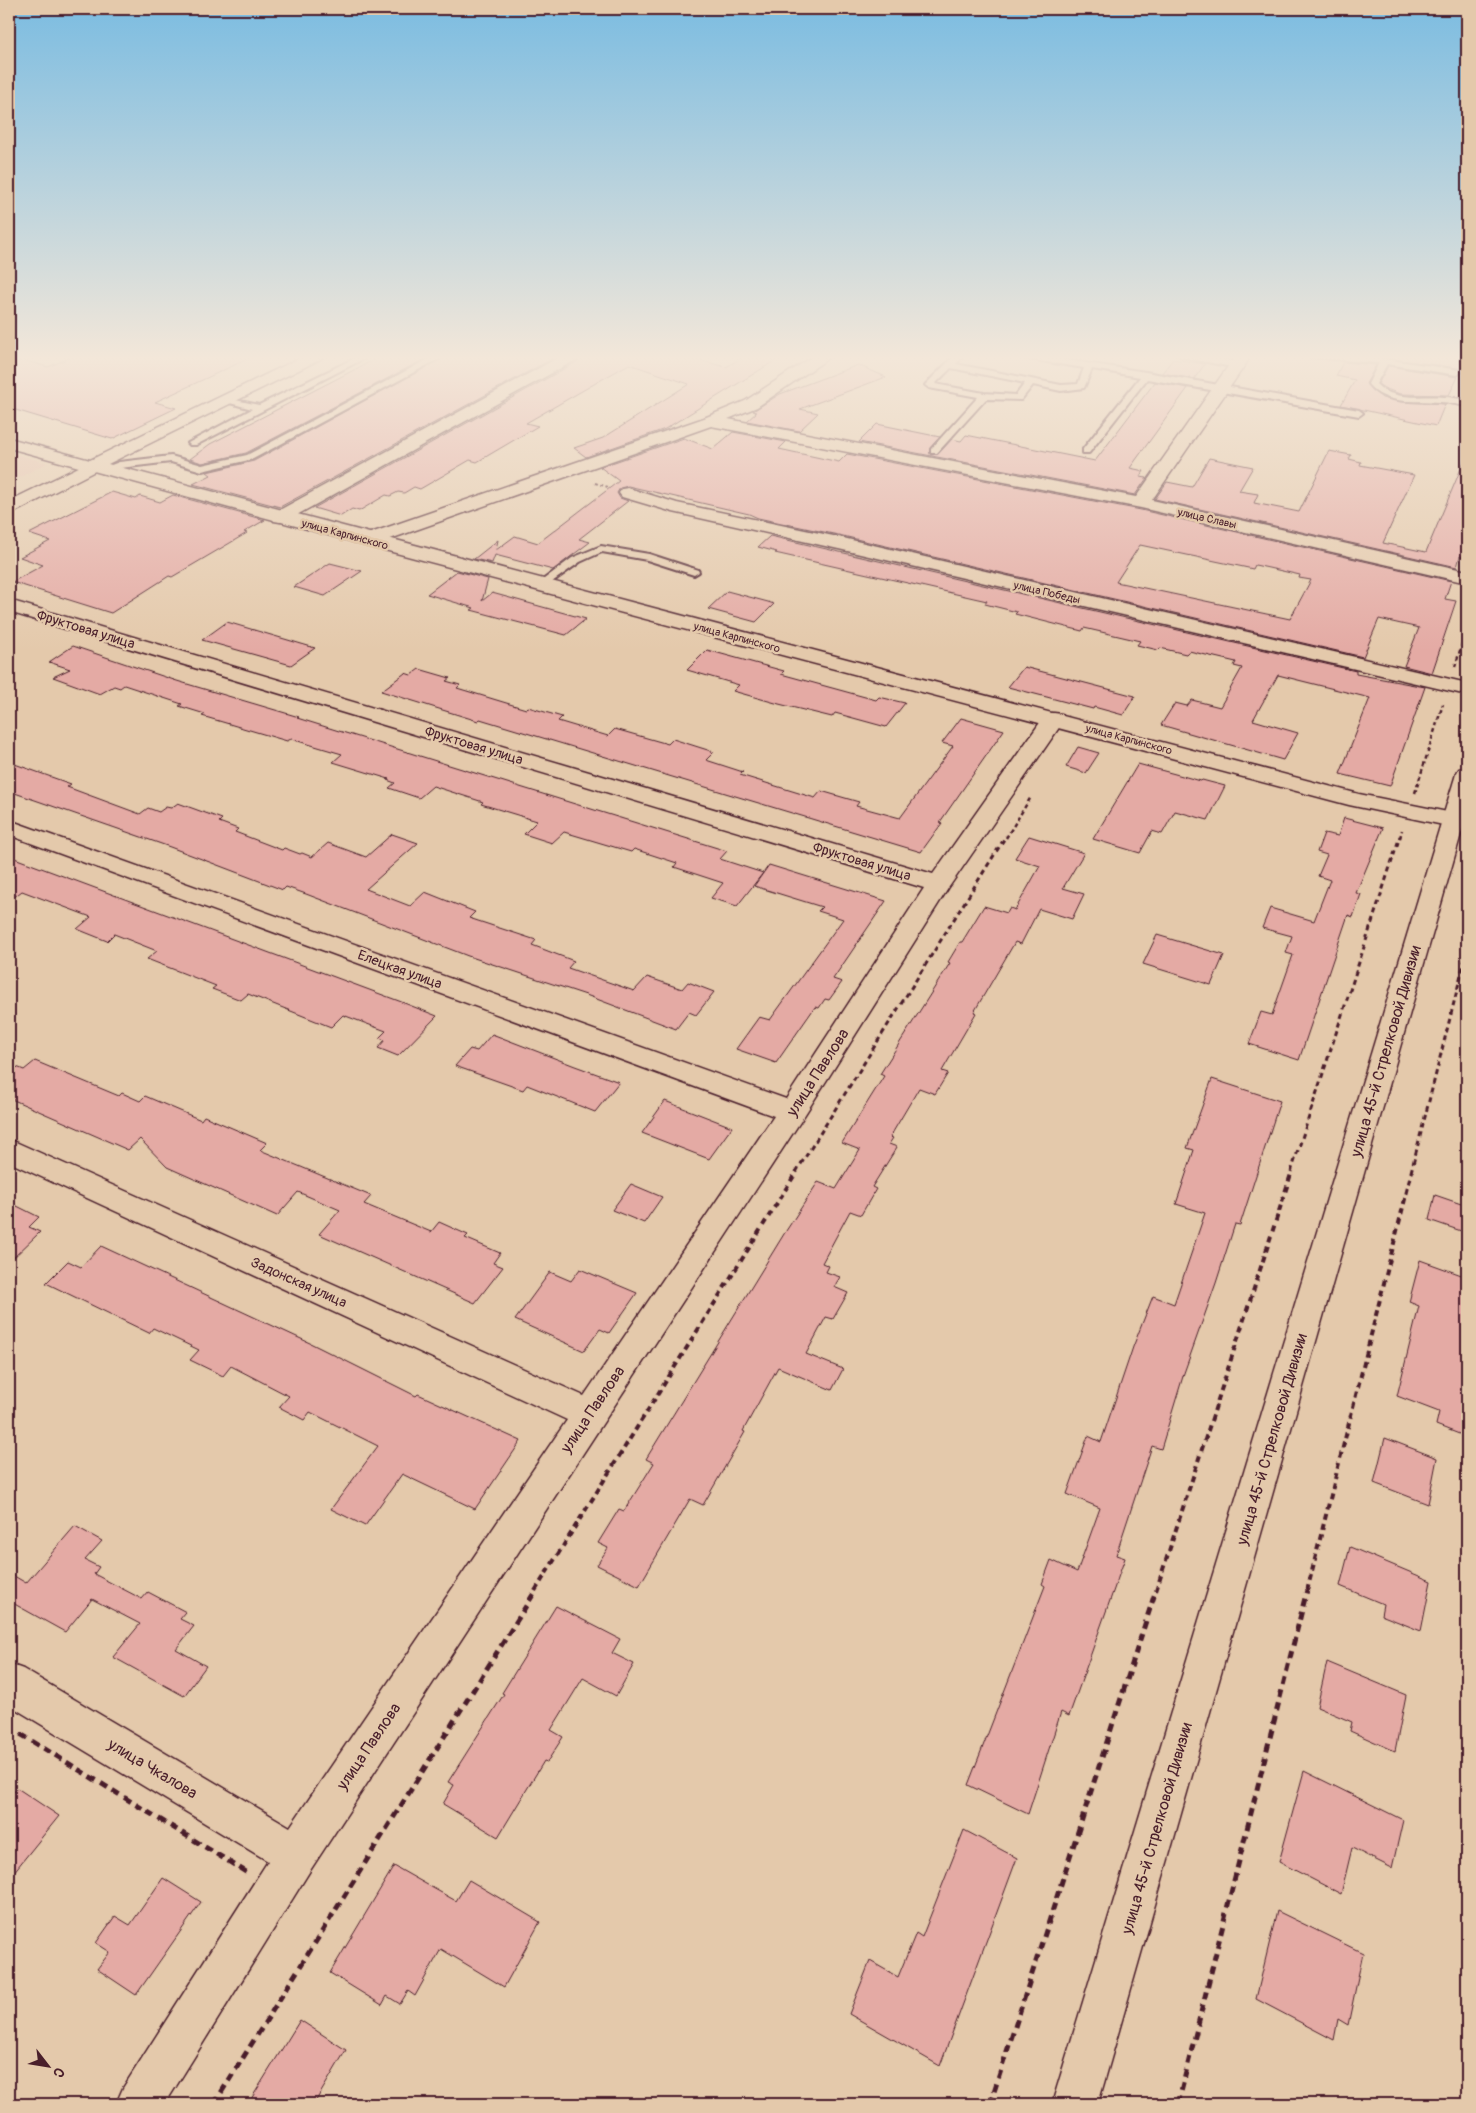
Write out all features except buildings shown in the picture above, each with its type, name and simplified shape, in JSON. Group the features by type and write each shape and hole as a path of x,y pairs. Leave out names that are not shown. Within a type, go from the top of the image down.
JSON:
{"street":[{"name":"улица Карпинского","path":"44,454 1356,800 1460,822"},
{"path":"9,508 125,454"},
{"path":"280,517 395,454"},
{"path":"369,540 617,454"},
{"name":"улица Славы","path":"881,454 1141,503 1467,577"},
{"path":"1141,503 1175,454"},
{"name":"улица Победы","path":"628,493 673,507 843,544 1458,686"},
{"name":"Фруктовая улица","path":"9,606 939,884"},
{"name":"улица Павлова","path":"139,2104 296,1854 792,1112 939,884 1054,719"},
{"name":"улица 45-й Стрелковой Дивизии","path":"1075,2104 1460,822 1467,774"},
{"name":"Елецкая улица","path":"9,826 792,1112"},
{"name":"Задонская улица","path":"9,1150 589,1414"},
{"name":"улица Чкалова","path":"9,1683 296,1854"}],"lane":[{"path":"97,468 171,459 202,468 250,457 256,454"},
{"path":"541,585 576,560 601,550 649,557 694,572"}],"path":[{"path":"990,2104 1408,812 1458,686 1467,627"},
{"path":"214,2104 1031,796"},
{"path":"1178,2104 1467,951"},
{"path":"9,1728 274,1889"}],"shaded area":[{"path":"9,454 47,463 9,483"}]}
